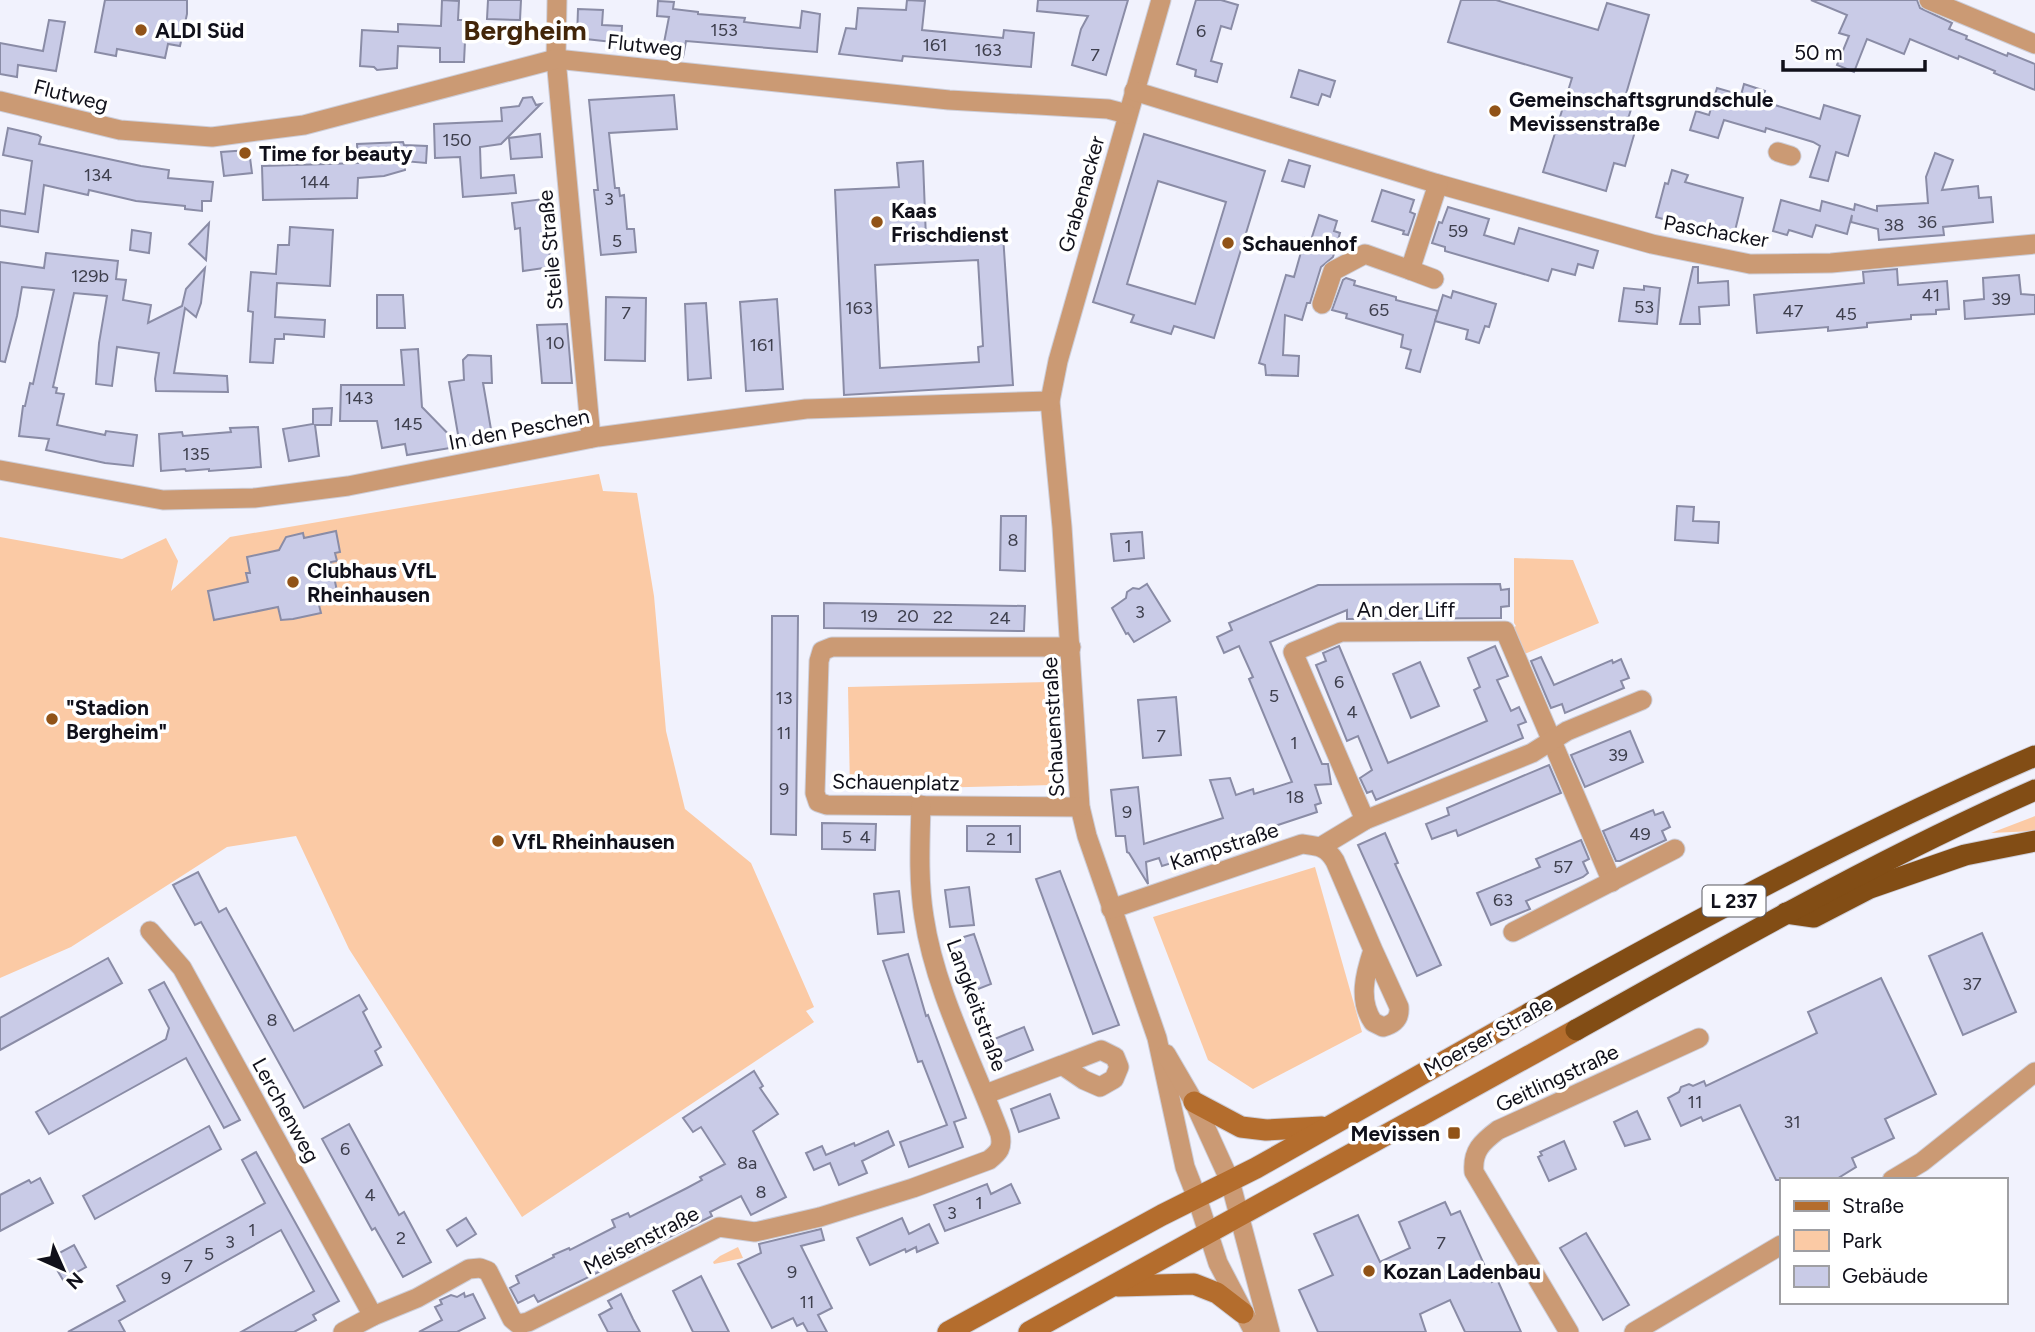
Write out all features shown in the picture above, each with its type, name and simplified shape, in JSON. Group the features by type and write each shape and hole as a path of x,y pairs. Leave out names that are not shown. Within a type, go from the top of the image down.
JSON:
{"highway":[{"name":"Moerser Straße","path":"1530,1013 1777,878 1941,796 2035,756"},
{"name":"Moerser Straße","path":"1576,1030 1786,913 1951,827 2035,790"},
{"name":"L 237","path":"1786,913 1814,917 1870,888 1953,859 2035,841"}],"main road":[{"name":"Moerser Straße","path":"948,1332 1230,1181 1530,1013"},
{"name":"Moerser Straße","path":"1029,1332 1576,1030"},
{"path":"1194,1102 1241,1126 1266,1130 1324,1127"},
{"path":"1116,1286 1194,1284 1217,1293 1243,1312"}],"street":[{"name":"Steile Straße","path":"557,0 556,59 591,438"},
{"name":"Grabenacker","path":"1050,401 1058,361 1161,0"},
{"path":"1929,0 2035,44"},
{"name":"Flutweg","path":"0,101 120,130 212,137 304,125 556,59 949,100 1108,108 1128,114"},
{"name":"Paschacker","path":"1134,91 1438,184 1652,244 1750,264 1831,262 2035,244"},
{"path":"1410,270 1438,184"},
{"path":"1322,304 1334,271 1365,254 1434,278"},
{"name":"In den Peschen","path":"0,470 163,500 254,498 348,486 591,438 806,409 1050,401"},
{"name":"Schauenstraße","path":"1050,401 1071,647 1080,807 1111,909 1157,1038 1185,1167 1218,1263 1254,1332"},
{"name":"An der Liff","path":"1365,820 1293,652 1341,632 1505,631 1612,882"},
{"name":"Schauenplatz","path":"1071,647 832,648 822,651 819,661 815,793 818,802 827,805 1080,807"},
{"path":"1373,950 1335,861 1322,846 1365,820 1532,752 1567,730 1642,700"},
{"name":"Langkeitstraße","path":"921,805 919,878 924,919 945,994 1000,1134 1002,1143 999,1153"},
{"name":"Kampstraße","path":"1111,909 1302,844 1322,846"},
{"path":"1513,932 1675,849"},
{"name":"Lerchenweg","path":"150,931 182,968 373,1316"},
{"name":"Schauenstraße","path":"1157,1038 1194,1102 1230,1181 1241,1214 1270,1332"},
{"name":"Geitlingstraße","path":"1569,1332 1474,1172 1473,1161 1477,1149 1498,1130 1699,1038"},
{"name":"Langkeitstraße","path":"986,1094 1062,1065"},
{"path":"1896,1178 1922,1163 2035,1072"},
{"name":"Meisenstraße","path":"343,1332 469,1269 480,1268 488,1271 512,1319 518,1324 528,1322 719,1227 755,1232 826,1215 914,1188 989,1160 999,1153"},
{"path":"1634,1332 1780,1246"}],"green space":[{"name":"VfL Rheinhausen","path":"599,474 603,491 637,493 654,596 666,731 685,809 751,863 814,1007 806,1011 814,1022 522,1217 349,949 296,836 227,847 71,947 0,978 0,537 122,559 166,538 178,561 171,591 230,537"},
{"path":"1514,558 1573,560 1599,623 1522,655 1511,629 1516,626"},
{"path":"1049,682 1052,785 850,790 848,687"},
{"path":"2035,816 2035,831 1991,833"},
{"path":"1315,867 1362,1032 1253,1089 1208,1060 1153,917"},
{"path":"738,1247 743,1258 714,1264 720,1256"}],"building":[{"name":"ALDI Süd","path":"105,0 187,0 187,14 180,46 168,44 165,58 117,49 116,56 95,52"},
{"path":"442,0 459,1 458,20 466,20 464,62 440,62 440,48 398,46 397,68 377,70 374,67 360,66 362,30 398,32 398,24 441,26"},
{"path":"488,0 521,0 520,20 487,19"},
{"path":"907,0 925,1 922,30 1003,38 1004,30 1034,33 1031,67 903,56 902,61 839,54 846,28 856,29 858,8 906,10"},
{"path":"1038,0 1128,0 1106,75 1072,65 1081,29 1088,16 1037,11"},
{"path":"1196,0 1221,0 1238,5 1231,29 1221,26 1211,61 1222,64 1217,82 1195,76 1196,70 1177,64"},
{"path":"1461,0 1496,0 1598,30 1607,3 1649,15 1626,94 1635,97 1626,125 1636,128 1625,166 1614,163 1606,191 1543,172 1572,78 1448,42"},
{"path":"1811,0 1917,0 1920,8 1952,23 1949,29 1967,36 1966,39 2035,64 2035,90 1959,56 1958,59 1910,39 1904,54 1867,39 1854,72 1837,65 1849,36 1839,33 1847,15"},
{"path":"658,1 674,2 673,9 698,14 745,18 744,22 800,28 802,11 820,14 817,52 686,41 683,57 662,53 669,17 657,16"},
{"path":"578,9 603,10 602,25 622,26 621,43 577,38"},
{"path":"49,20 65,22 56,71 18,65 17,77 0,74 0,43 43,51"},
{"path":"1299,70 1335,81 1330,97 1322,94 1318,105 1291,97"},
{"path":"1744,84 1765,91 1762,101 1820,119 1824,105 1860,116 1848,156 1836,152 1828,181 1810,177 1820,146 1813,142 1766,128 1765,132 1724,120 1718,138 1690,130 1696,111 1709,115 1717,88 1741,95"},
{"path":"674,95 677,129 609,133 615,188 619,188 620,196 624,195 627,229 634,229 636,252 601,255 589,100"},
{"path":"532,97 536,105 541,104 501,144 480,147 481,178 514,175 516,193 463,197 460,157 435,158 434,124 502,121 501,108 519,106 523,98"},
{"path":"8,128 38,135 41,137 39,144 169,170 168,178 213,182 211,201 202,201 202,211 185,209 185,206 136,201 89,190 88,195 44,185 38,232 0,226 0,210 25,214 32,161 3,155"},
{"path":"540,134 542,157 511,159 509,138"},
{"name":"Schauenhof","path":"1144,134 1265,171 1214,338 1174,326 1171,334 1131,322 1134,315 1093,302","holes":["1158,181 1226,202 1195,304 1127,284"]},
{"path":"403,142 404,145 427,146 426,163 404,161 405,170 384,176 358,178 357,198 263,200 262,166 358,163 357,144"},
{"path":"249,150 252,173 224,176 221,152"},
{"path":"1935,153 1953,160 1942,190 1978,186 1979,198 1991,197 1993,222 1943,227 1944,235 1879,240 1878,229 1851,222 1852,215 1847,234 1816,225 1812,237 1789,230 1787,235 1773,231 1781,200 1820,211 1822,201 1854,210 1855,204 1877,211 1877,206 1928,203 1926,177"},
{"path":"1289,160 1310,166 1304,187 1282,181"},
{"path":"923,161 926,239 1003,235 1013,385 844,395 835,190 899,187 897,163","holes":["978,260 983,346 978,347 979,362 880,368 875,265"]},
{"path":"1672,170 1688,175 1685,182 1743,198 1733,239 1656,217 1665,183 1668,184"},
{"path":"1382,190 1414,200 1410,212 1415,214 1408,235 1403,234 1404,231 1372,221"},
{"path":"543,199 551,267 523,271 520,228 515,229 512,203"},
{"path":"1448,207 1489,219 1484,235 1514,244 1519,228 1598,251 1593,268 1578,264 1575,275 1552,269 1548,281 1445,251 1445,247 1432,243 1439,222 1442,223"},
{"path":"1319,215 1337,221 1334,231 1340,233 1333,257 1321,267 1302,320 1285,315 1283,355 1299,356 1298,376 1266,375 1265,365 1259,363 1286,275 1294,277 1305,238 1311,240"},
{"path":"209,223 206,260 189,244"},
{"path":"290,227 333,230 330,286 277,283 275,317 325,320 324,337 284,334 284,339 275,339 273,363 250,362 253,312 248,311 251,272 276,274 278,245 289,245"},
{"path":"132,230 151,233 149,253 130,250"},
{"path":"46,253 118,261 116,279 126,280 123,300 151,305 148,323 182,306 186,289 205,268 201,303 196,317 185,308 174,373 227,376 228,392 156,391 159,353 117,347 112,386 96,384 99,343 107,296 74,293 53,387 57,388 56,393 64,394 57,425 105,435 106,431 137,435 133,466 105,463 46,450 49,439 19,436 23,406 30,383 33,384 54,290 22,287 5,362 0,361 0,262 44,268"},
{"path":"1693,267 1698,267 1698,283 1728,281 1729,305 1699,307 1700,324 1680,324"},
{"path":"1897,269 1898,285 1947,281 1949,309 1936,310 1936,314 1911,315 1911,319 1867,323 1867,327 1828,331 1828,327 1757,333 1754,295 1864,283 1863,272"},
{"path":"2019,275 2021,294 2035,295 2035,314 1965,319 1964,301 1984,299 1983,278"},
{"path":"1346,278 1355,281 1354,285 1438,311 1420,372 1406,368 1411,350 1401,347 1403,335 1346,318 1347,314 1332,310"},
{"path":"1644,286 1660,288 1657,324 1619,321 1624,288 1644,290"},
{"path":"1453,291 1496,304 1489,327 1485,326 1479,343 1466,339 1468,330 1435,321 1443,295 1451,298"},
{"path":"377,295 403,295 405,328 377,328"},
{"path":"606,297 646,298 645,361 605,360"},
{"path":"777,299 783,389 746,391 740,302"},
{"path":"706,303 711,378 688,380 685,304"},
{"path":"567,324 572,383 542,383 537,325"},
{"path":"418,349 422,407 460,446 449,382 464,380 463,360 468,355 491,356 492,383 483,383 493,441 407,455 405,444 382,448 377,421 340,421 341,385 404,385 401,350"},
{"path":"332,408 331,425 315,425 319,456 289,461 283,429 313,424 313,409"},
{"path":"258,427 261,467 161,471 159,434 182,432 183,436 231,432 230,428"},
{"path":"1677,506 1694,507 1693,521 1719,522 1718,543 1675,540"},
{"path":"1001,516 1026,516 1025,571 1000,570"},
{"name":"Clubhaus VfL Rheinhausen","path":"336,531 340,552 335,553 337,561 331,562 339,601 319,605 321,613 293,619 281,620 278,607 214,620 208,591 248,582 246,573 250,573 247,557 279,550 286,537 303,533 304,538"},
{"path":"1142,532 1144,558 1114,561 1111,534"},
{"path":"1147,584 1170,621 1134,642 1128,633 1126,634 1112,608 1126,598 1127,592"},
{"path":"1500,584 1501,590 1509,589 1509,606 1501,607 1501,618 1347,619 1347,610 1270,642 1322,764 1328,764 1331,784 1315,785 1321,803 1315,805 1317,812 1162,866 1159,858 1146,862 1148,884 1127,852 1125,836 1116,836 1111,790 1138,787 1144,844 1223,818 1210,780 1230,778 1236,795 1253,789 1254,794 1292,782 1249,679 1253,677 1239,646 1224,653 1217,637 1232,630 1229,623 1318,585"},
{"path":"824,603 1025,606 1024,631 824,628"},
{"path":"772,616 798,616 796,835 771,834"},
{"path":"1339,646 1388,763 1487,721 1474,690 1480,687 1468,658 1495,646 1508,676 1497,680 1511,711 1519,707 1526,722 1518,725 1523,738 1376,800 1372,791 1367,793 1360,778 1372,770 1358,736 1347,741 1316,665 1326,661 1323,653"},
{"path":"1541,657 1554,685 1612,660 1613,663 1621,659 1629,678 1621,681 1624,688 1565,713 1562,704 1551,708 1531,661"},
{"path":"1420,662 1439,706 1411,718 1393,674"},
{"path":"1176,697 1181,755 1143,758 1138,700"},
{"path":"1630,731 1643,762 1585,787 1571,755"},
{"path":"1549,765 1561,793 1458,836 1456,830 1432,839 1426,824 1449,815 1447,808"},
{"path":"1653,810 1655,815 1663,812 1670,827 1662,831 1666,840 1616,861 1603,831"},
{"path":"822,823 876,824 875,850 822,849"},
{"path":"967,826 1020,826 1020,852 967,851"},
{"path":"1385,833 1398,863 1395,864 1441,965 1417,976 1358,845"},
{"path":"1581,840 1589,859 1583,862 1588,873 1526,901 1530,909 1491,925 1477,893 1540,867 1536,859"},
{"path":"1060,871 1119,1025 1093,1034 1036,879"},
{"path":"198,872 219,912 226,908 294,1031 359,995 367,1009 363,1012 381,1047 375,1051 382,1065 304,1108 201,922 195,925 173,885"},
{"path":"969,887 974,925 950,927 945,890"},
{"path":"899,891 904,932 878,934 874,894"},
{"path":"1982,933 2016,1012 1963,1035 1929,956"},
{"path":"974,934 991,984 968,993 950,941"},
{"path":"908,954 926,1016 928,1015 966,1118 954,1122 963,1147 909,1167 900,1142 947,1125 922,1061 918,1062 883,961"},
{"path":"108,958 122,983 0,1050 0,1018"},
{"path":"1881,978 1936,1094 1885,1119 1894,1138 1852,1158 1856,1167 1838,1178 1776,1180 1740,1105 1703,1121 1701,1117 1681,1126 1668,1098 1679,1092 1681,1087 1704,1081 1706,1086 1817,1033 1808,1012"},
{"path":"164,982 240,1120 224,1128 186,1058 49,1134 36,1112 166,1039 169,1028 149,990"},
{"path":"1024,1027 1033,1050 996,1065 987,1042"},
{"path":"754,1071 763,1086 760,1088 778,1114 753,1131 786,1197 751,1215 741,1196 710,1212 712,1216 538,1302 534,1295 518,1303 510,1288 519,1283 516,1276 554,1257 553,1255 569,1248 570,1250 615,1227 612,1220 628,1213 630,1217 702,1180 700,1177 725,1164 701,1127 693,1132 683,1118"},
{"path":"1050,1094 1059,1118 1019,1132 1011,1109"},
{"path":"1637,1111 1650,1139 1625,1146 1614,1122"},
{"path":"349,1124 399,1215 404,1212 431,1262 403,1277 375,1228 372,1230 322,1139"},
{"path":"209,1126 221,1149 95,1219 83,1196"},
{"path":"888,1131 894,1145 862,1161 867,1173 839,1185 830,1163 814,1170 806,1153 822,1146 826,1155"},
{"path":"1564,1141 1576,1169 1549,1181 1538,1157 1542,1155 1540,1152"},
{"path":"256,1152 339,1301 313,1315 316,1320 294,1332 241,1332 314,1291 281,1230 119,1321 125,1332 68,1332 125,1301 117,1286 265,1203 242,1160"},
{"path":"40,1178 53,1203 0,1231 0,1195 29,1180 31,1183"},
{"path":"987,1184 991,1194 1011,1184 1020,1203 945,1231 934,1205"},
{"path":"1445,1202 1451,1215 1460,1211 1492,1282 1497,1279 1521,1332 1465,1332 1450,1300 1420,1314 1426,1332 1318,1332 1299,1290 1333,1275 1314,1234 1358,1215 1380,1262 1410,1248 1399,1222"},
{"path":"466,1218 476,1234 457,1246 447,1230"},
{"path":"902,1218 909,1234 929,1224 938,1243 917,1252 916,1247 906,1252 905,1249 870,1265 857,1238"},
{"path":"821,1229 824,1240 801,1246 832,1308 818,1315 827,1332 808,1332 803,1323 797,1326 793,1318 772,1328 738,1264 761,1253 759,1244"},
{"path":"1586,1233 1629,1305 1603,1320 1560,1248"},
{"path":"74,1245 86,1267 63,1280 50,1258"},
{"path":"701,1276 729,1332 693,1332 673,1291"},
{"path":"464,1293 465,1297 473,1294 485,1318 457,1332 419,1332 442,1320 435,1307 442,1304 440,1300"},
{"path":"621,1294 640,1332 608,1332 599,1315 612,1308 608,1301"}],"place":[{"name":"ALDI Süd","path":"141,30"},
{"name":"Gemeinschaftsgrundschule Mevissenstraße","path":"1495,111"},
{"name":"Time for beauty","path":"245,153"},
{"name":"Kaas Frischdienst","path":"877,222"},
{"name":"Schauenhof","path":"1228,243"},
{"name":"Clubhaus VfL Rheinhausen","path":"293,582"},
{"name":"\"Stadion Bergheim\"","path":"52,719"},
{"name":"VfL Rheinhausen","path":"498,841"},
{"name":"Mevissen","path":"1454,1133"},
{"name":"Kozan Ladenbau","path":"1369,1271"}],"district":[{"name":"Bergheim","path":"525,30"}]}
